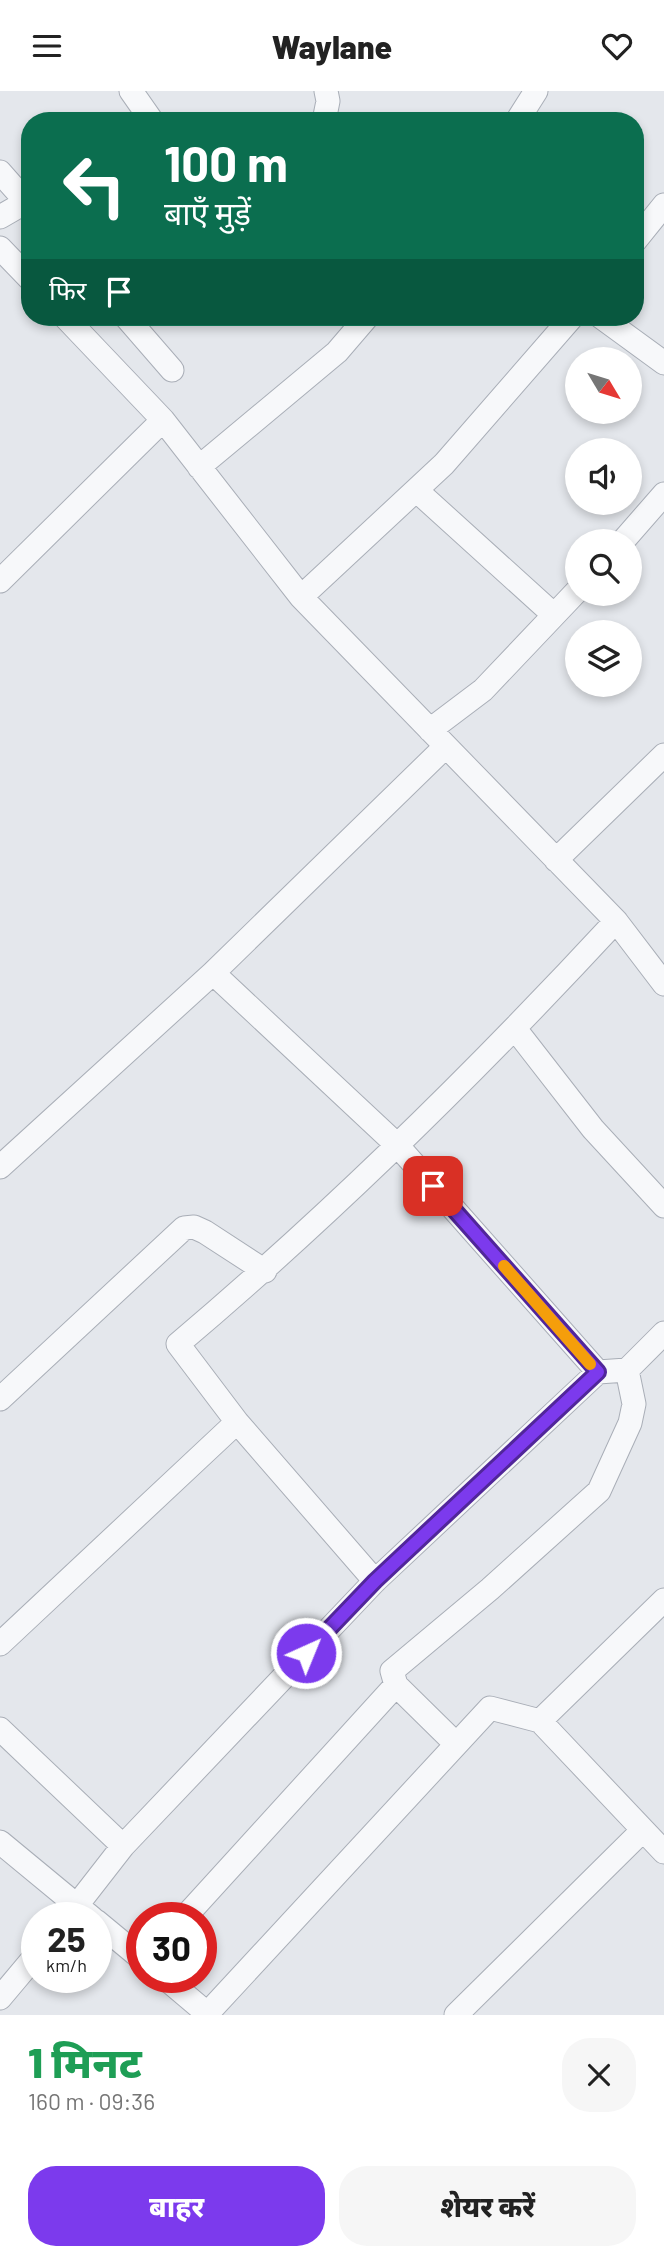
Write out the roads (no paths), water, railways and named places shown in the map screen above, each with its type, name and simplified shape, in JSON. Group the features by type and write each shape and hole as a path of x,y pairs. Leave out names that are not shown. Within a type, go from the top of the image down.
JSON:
{"street":[{"path":"131,91 146,112"},
{"path":"326,91 326,112"},
{"path":"523,112 536,91"},
{"path":"0,172 21,196"},
{"path":"644,230 664,205"},
{"path":"0,217 21,207"},
{"path":"0,248 21,270"},
{"path":"73,326 163,421 301,597 616,921 663,980"},
{"path":"134,326 172,370"},
{"path":"199,467 337,352 359,326"},
{"path":"301,597 444,464 564,326"},
{"path":"613,326 664,363"},
{"path":"0,581 163,421"},
{"path":"416,490 554,615"},
{"path":"633,529 664,494"},
{"path":"430,730 483,690 565,604"},
{"path":"0,1167 213,972 445,747"},
{"path":"556,860 664,755"},
{"path":"375,1581 237,1422 178,1344 265,1271 397,1145 516,1030 616,921"},
{"path":"213,972 397,1145 598,1372"},
{"path":"516,1030 593,1129 664,1206"},
{"path":"0,1399 184,1228 194,1227 205,1232 265,1271"},
{"path":"87,1902 123,1846 375,1581 598,1372 627,1370 664,1333"},
{"path":"456,1744 396,1685 392,1671 490,1589 599,1491 630,1423 634,1404 627,1370"},
{"path":"0,1644 237,1422"},
{"path":"540,1721 664,1600"},
{"path":"199,1902 396,1685"},
{"path":"183,1993 207,2014 490,1708 540,1721 656,1838 456,2015"},
{"path":"0,1729 123,1846"},
{"path":"0,1842 66,1902"},
{"path":"112,1934 126,1946"},
{"path":"0,1998 21,1973"}]}
